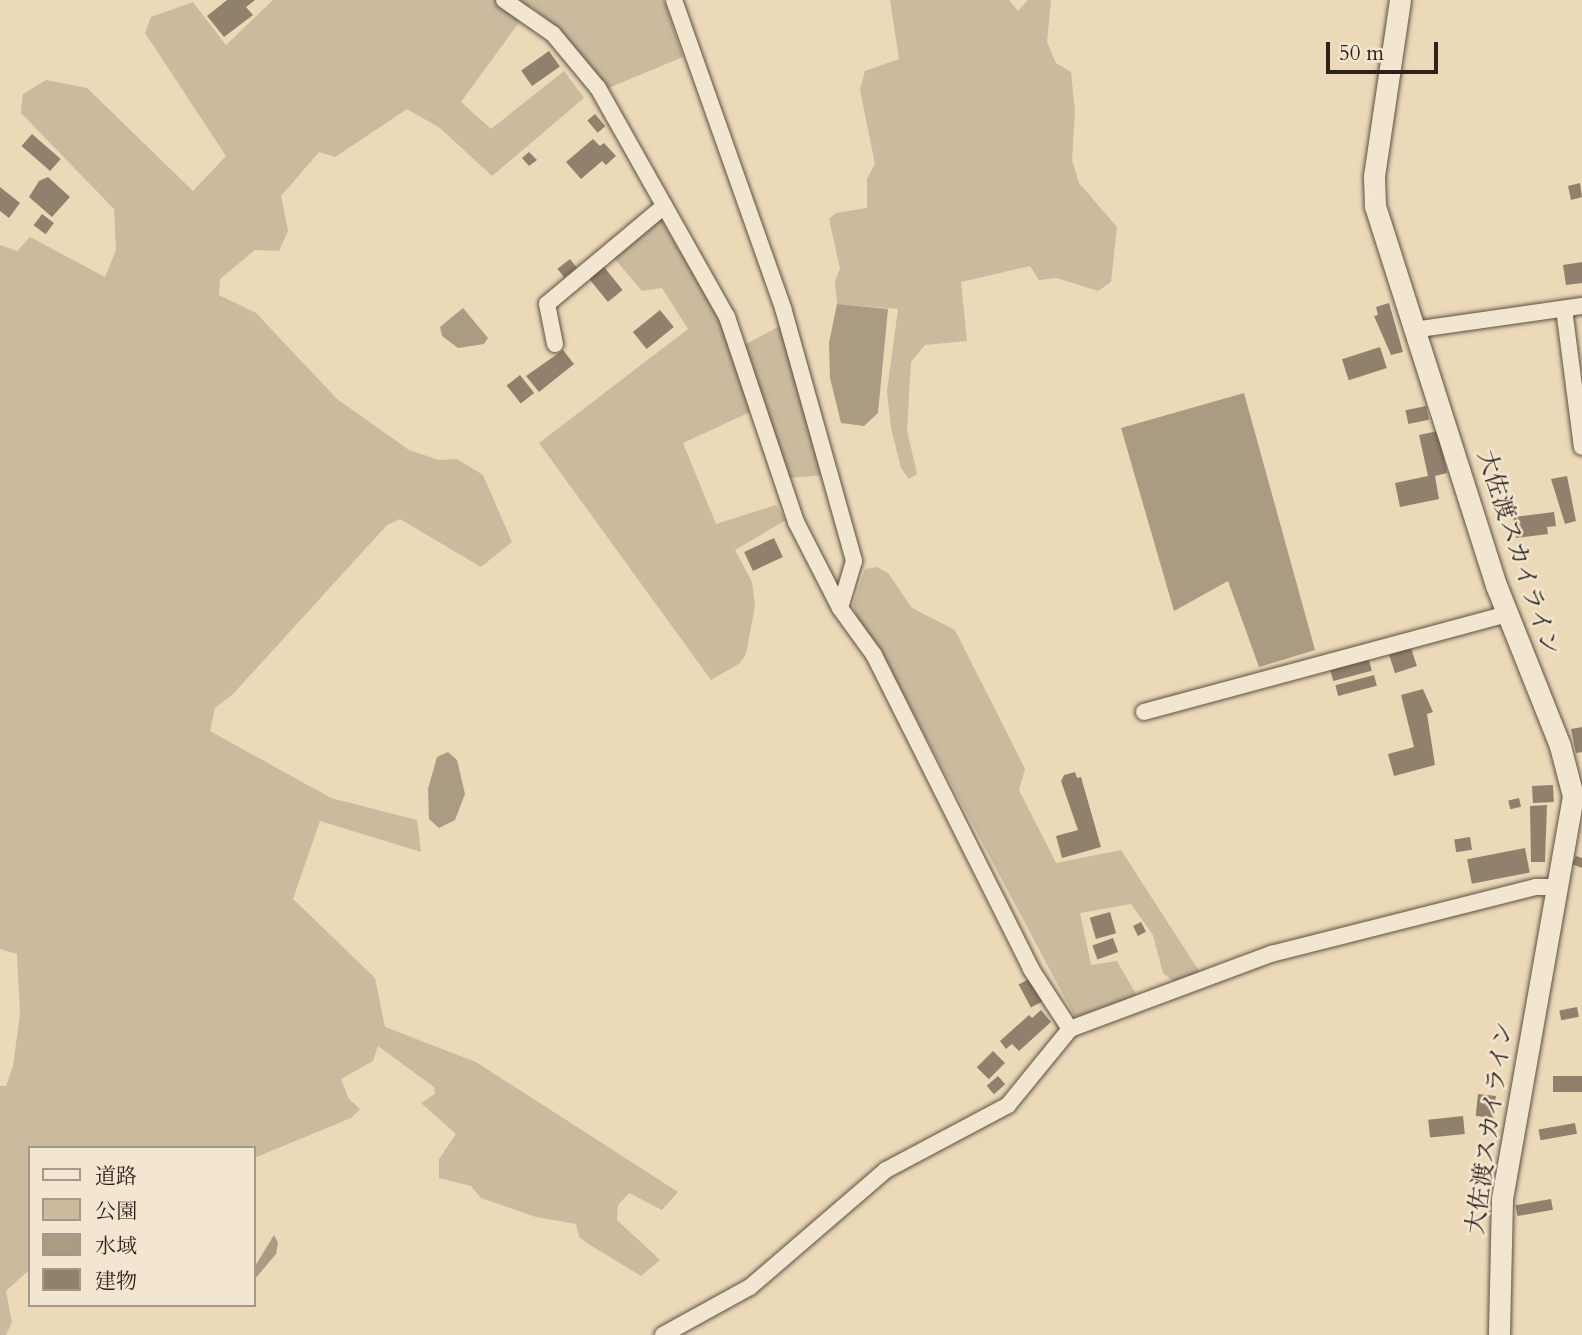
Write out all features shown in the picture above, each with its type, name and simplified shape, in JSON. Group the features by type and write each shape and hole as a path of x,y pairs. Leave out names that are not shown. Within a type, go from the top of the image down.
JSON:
{"street":[{"path":"504,0 572,53 598,88 727,317 796,522 840,608 874,655 1031,969 1070,1029"},
{"path":"674,0 783,309 854,561 840,608"},
{"name":"大佐渡スカイライン","path":"1400,0 1374,177 1375,206 1507,614 1578,798 1556,887 1502,1199 1499,1335"},
{"path":"555,344 547,304 664,206"},
{"path":"1413,330 1582,306"},
{"path":"1564,309 1582,447"},
{"path":"1144,712 1507,614"},
{"path":"663,1335 750,1287 886,1170 1008,1105 1070,1029 1271,954 1536,887 1556,887"}],"green space":[{"path":"273,0 664,0 683,57 606,89 563,32 531,6 461,102 491,129 564,71 584,98 492,176 440,128 407,109 335,157 319,152 281,196 288,231 279,251 255,250 220,279 219,295 256,313 337,399 409,450 439,460 457,459 483,475 512,542 481,567 400,519 387,525 233,694 215,708 210,731 331,798 417,820 421,852 320,821 293,899 375,978 385,1027 476,1062 678,1192 662,1210 629,1193 618,1205 617,1220 660,1260 641,1276 579,1237 576,1224 536,1217 481,1198 471,1186 439,1178 439,1159 456,1134 421,1103 435,1094 434,1087 378,1046 373,1061 341,1079 349,1099 360,1109 351,1118 256,1157 256,1146 28,1146 28,1271 6,1291 12,1322 6,1335 0,1335 0,1086 6,1086 13,1066 20,1014 17,954 0,949 0,245 17,251 30,237 105,277 116,250 114,209 21,113 23,94 46,80 87,88 193,191 226,156 145,33 151,17 193,2 226,45"},
{"path":"890,0 1009,0 1018,11 1028,0 1051,0 1047,42 1056,63 1071,72 1075,113 1072,160 1079,183 1117,227 1111,282 1098,291 1057,278 1039,280 1030,266 961,282 967,341 925,345 911,362 907,430 917,474 909,479 901,468 891,428 887,391 898,309 837,304 835,281 840,269 829,219 836,213 867,208 867,179 875,164 860,90 865,71 899,59"},
{"path":"660,218 722,321 750,412 683,443 716,524 776,505 786,520 735,550 752,582 755,606 746,654 740,663 711,680 539,443 688,329 662,288 642,291 613,257"},
{"path":"780,326 825,475 789,478 744,345"},
{"path":"877,567 888,573 912,608 955,630 1025,769 1019,790 1056,863 1121,850 1201,974 1177,984 1163,973 1153,935 1131,904 1080,913 1091,965 1117,961 1137,996 1075,1017 899,686 859,623 853,605 865,569"}],"water":[{"path":"837,304 888,309 878,413 864,426 841,423 830,378 829,343"},
{"path":"463,308 488,338 484,344 458,348 442,336 440,327"},
{"path":"1244,393 1315,650 1259,667 1228,581 1174,611 1121,428"},
{"path":"448,752 457,760 465,794 455,820 439,828 429,819 428,789 437,757"},
{"path":"274,1235 278,1243 276,1254 256,1278 256,1265"}],"building":[{"path":"227,0 255,0 246,7 253,15 224,37 207,16"},
{"path":"549,51 560,67 532,86 521,71"},
{"path":"595,114 605,126 598,133 587,120"},
{"path":"32,134 61,159 50,171 22,146"},
{"path":"593,139 600,146 604,143 616,156 606,165 602,161 581,179 566,162"},
{"path":"529,152 537,160 529,166 522,158"},
{"path":"48,177 70,197 52,217 29,197 39,181"},
{"path":"1580,183 1582,197 1571,200 1568,186"},
{"path":"0,187 20,203 9,218 0,211"},
{"path":"42,214 54,223 46,234 34,225"},
{"path":"570,259 577,268 564,278 557,269"},
{"path":"600,262 623,290 608,302 585,274"},
{"path":"1582,262 1582,283 1566,285 1563,265"},
{"path":"1389,303 1403,352 1391,355 1374,316 1378,315 1376,307"},
{"path":"660,310 674,327 647,349 633,332"},
{"path":"1380,347 1387,368 1349,380 1342,359"},
{"path":"563,350 574,364 539,392 526,376"},
{"path":"520,375 534,393 521,404 507,385"},
{"path":"1426,406 1429,420 1408,424 1405,410"},
{"path":"1438,431 1447,473 1435,476 1439,499 1400,507 1395,483 1428,476 1419,435"},
{"path":"1567,476 1576,521 1565,524 1551,479"},
{"path":"1554,512 1556,526 1547,527 1548,534 1516,538 1513,517"},
{"path":"774,538 783,557 753,571 744,552"},
{"path":"1411,648 1417,666 1395,673 1389,655"},
{"path":"1369,660 1372,671 1333,681 1330,670"},
{"path":"1374,675 1377,686 1338,696 1335,685"},
{"path":"1423,689 1433,712 1427,714 1435,765 1394,776 1388,754 1414,747 1401,695"},
{"path":"1582,727 1582,752 1576,753 1571,729"},
{"path":"1075,772 1077,778 1081,777 1101,847 1062,858 1056,836 1078,830 1061,781 1064,775"},
{"path":"1553,785 1554,802 1533,803 1532,786"},
{"path":"1519,798 1521,807 1510,809 1508,800"},
{"path":"1547,805 1545,862 1531,862 1530,806"},
{"path":"1470,837 1472,850 1456,852 1454,840"},
{"path":"1525,848 1530,873 1472,884 1467,859"},
{"path":"1576,856 1582,858 1582,868 1572,864"},
{"path":"1110,912 1116,933 1096,939 1090,918"},
{"path":"1141,922 1146,932 1138,936 1133,926"},
{"path":"1113,938 1118,952 1097,960 1092,946"},
{"path":"1031,978 1043,1001 1031,1008 1019,985"},
{"path":"1577,1007 1579,1017 1561,1020 1559,1010"},
{"path":"1041,1010 1051,1022 1019,1051 1012,1044 1006,1049 1000,1041 1029,1015 1032,1018"},
{"path":"993,1051 1005,1063 989,1079 977,1067"},
{"path":"998,1076 1005,1084 994,1094 987,1086"},
{"path":"1553,1076 1582,1076 1582,1092 1553,1092"},
{"path":"1478,1094 1496,1096 1494,1118 1476,1116"},
{"path":"1463,1116 1465,1134 1430,1138 1428,1120"},
{"path":"1575,1123 1577,1134 1540,1140 1539,1129"},
{"path":"1551,1199 1553,1210 1517,1216 1516,1205"}]}
